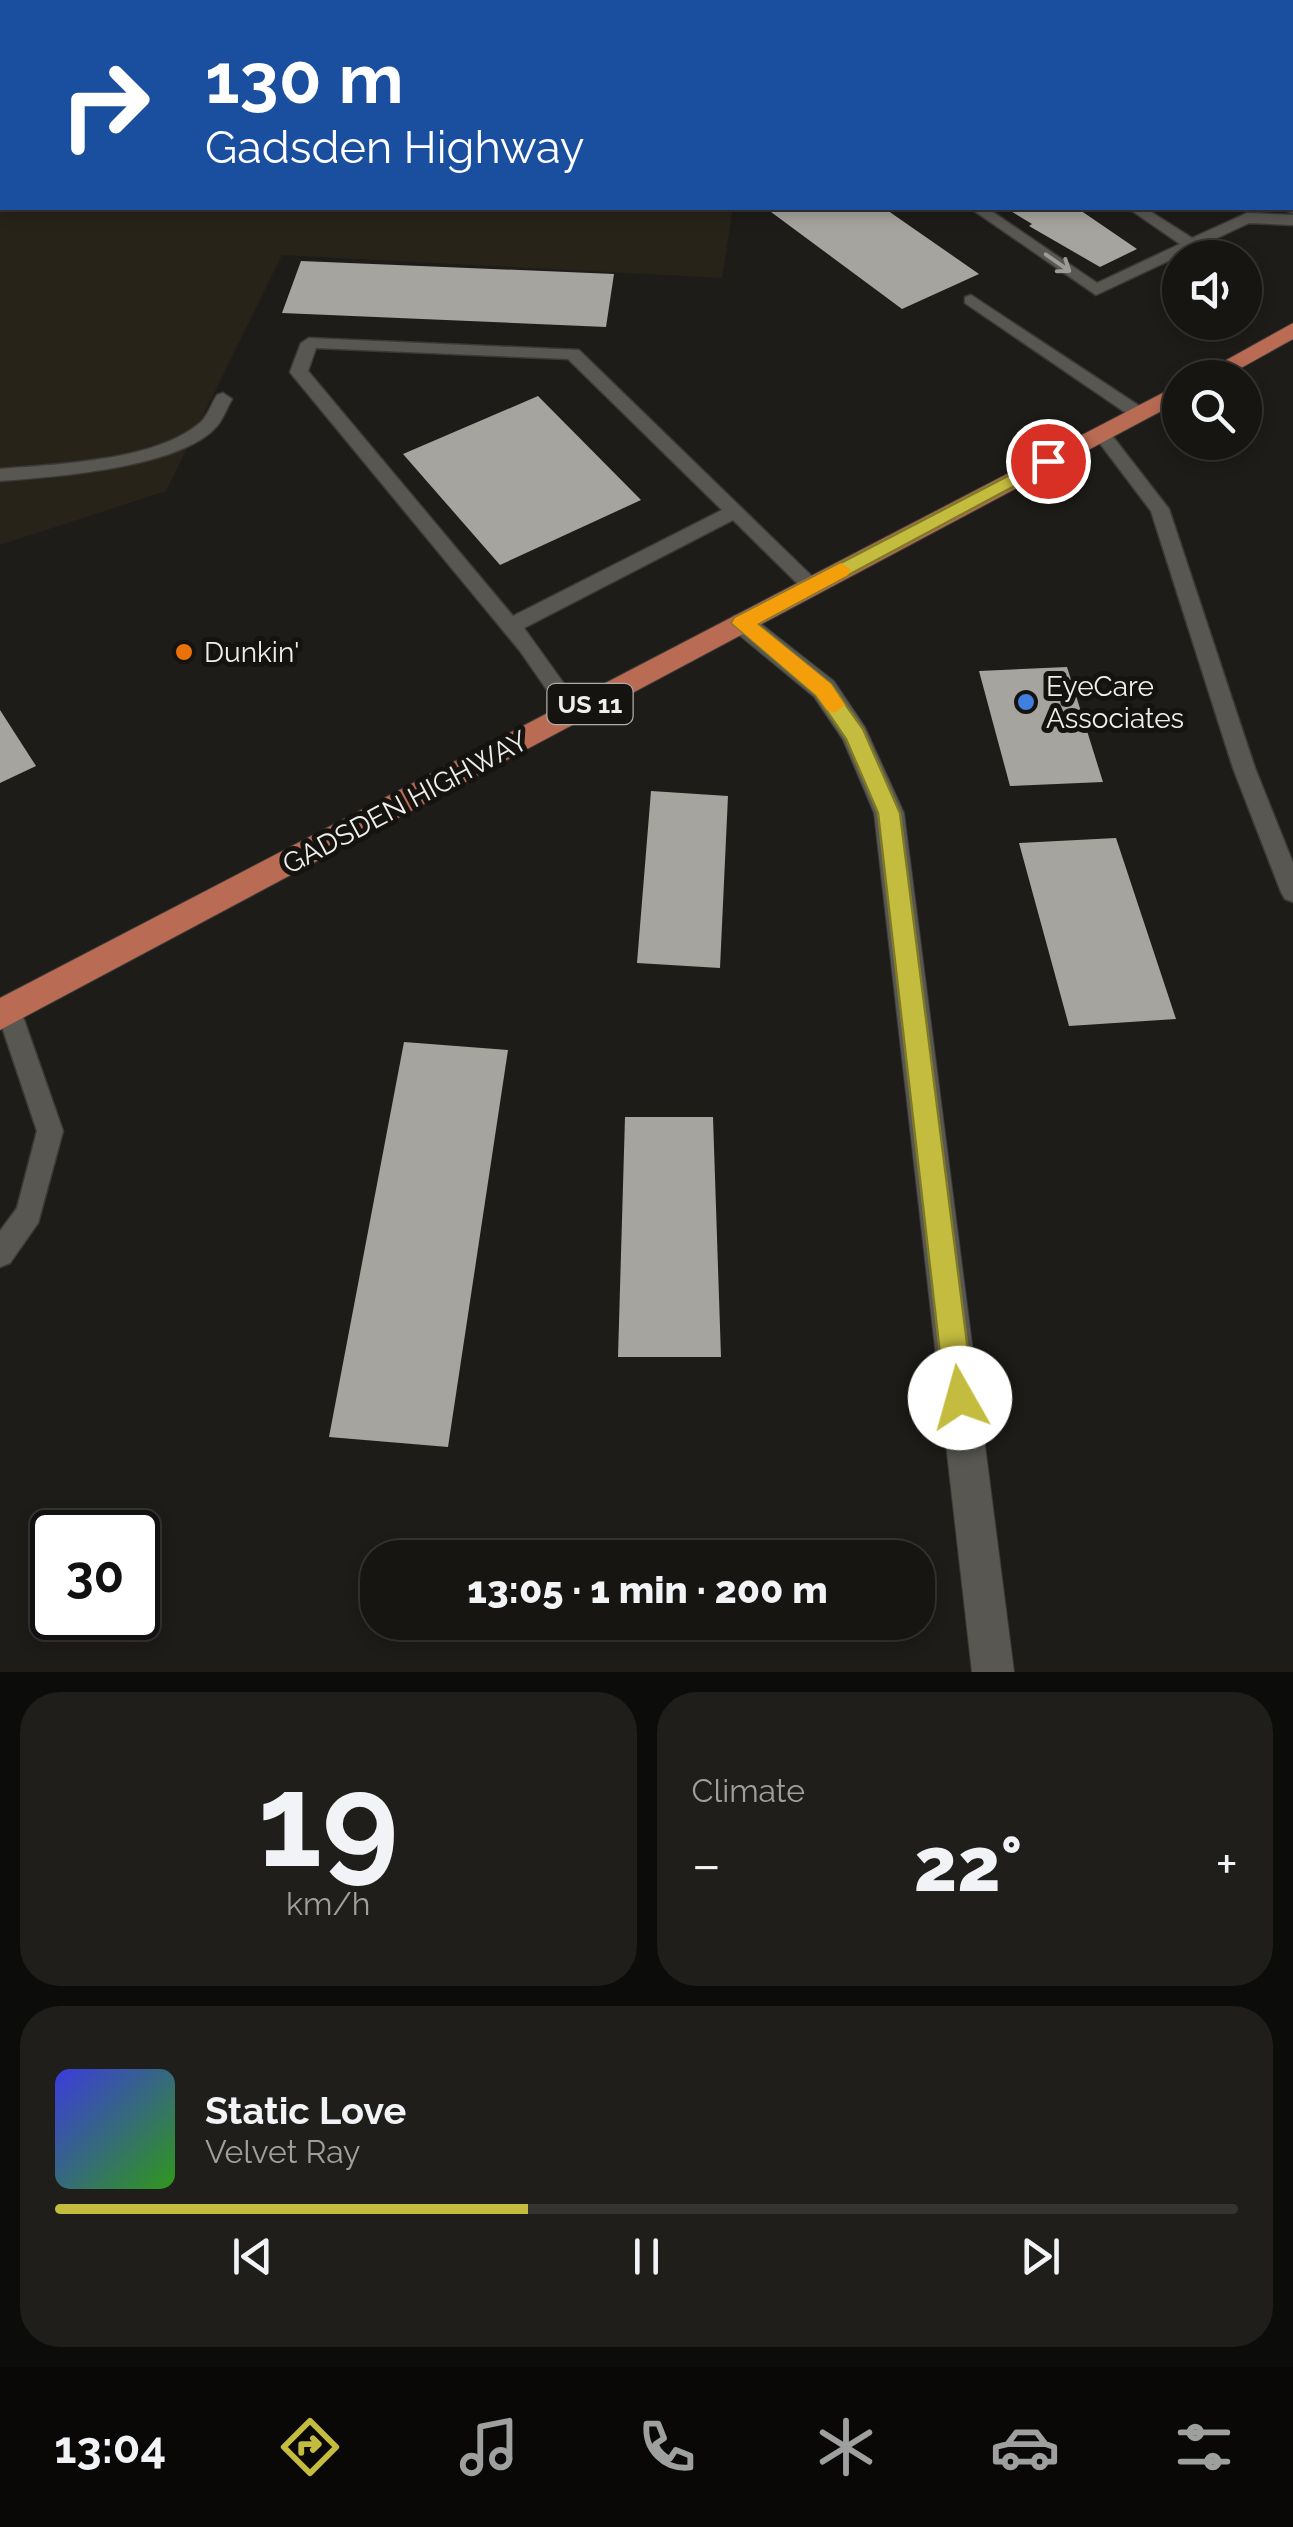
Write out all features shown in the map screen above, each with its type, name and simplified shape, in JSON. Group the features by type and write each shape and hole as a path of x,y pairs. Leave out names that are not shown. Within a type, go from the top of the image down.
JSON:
{"main road":[{"path":"1238,360 1293,330"},
{"name":"GADSDEN HIGHWAY","path":"4,1013 1162,400"}],"street":[{"path":"742,623 824,689 855,735 889,813 992,1672"}],"lane":[{"path":"981,210 1096,290 1162,258"},
{"path":"1138,210 1185,240"},
{"path":"1233,210 1247,218"},
{"path":"1200,240 1247,218 1293,220"},
{"path":"972,300 1138,413"},
{"path":"574,712 510,626 300,372 310,343 573,354 812,586"},
{"path":"0,475 152,452 178,443 210,424 223,399"},
{"path":"1102,432 1160,509 1244,768 1293,892"},
{"path":"510,626 735,511"},
{"path":"0,1253 29,1214 50,1131 4,1013"}],"shaded area":[{"path":"0,210 733,210 722,278 282,255 166,491 0,545"}],"building":[{"path":"768,210 887,210 979,274 902,309"},
{"path":"1009,210 1080,210 1137,249 1100,267 1029,226 1032,224"},
{"path":"301,261 614,274 606,327 282,313"},
{"path":"538,396 641,500 500,565 403,454"},
{"path":"1067,667 1103,782 1010,786 979,671"},
{"path":"0,710 36,766 0,783"},
{"path":"651,791 728,796 720,968 637,963"},
{"path":"1116,838 1176,1019 1069,1026 1019,843"},
{"path":"404,1042 508,1050 448,1447 329,1437"},
{"path":"625,1117 713,1117 721,1357 618,1357"}],"slow traffic":[{"path":"834,705 824,689 742,623 841,570"}],"place":[{"name":"Dunkin'","path":"184,652"},
{"name":"EyeCare Associates","path":"1026,702"}],"route":[{"path":"960,1398 889,813 855,735 824,689 742,623 1048,461"}]}
